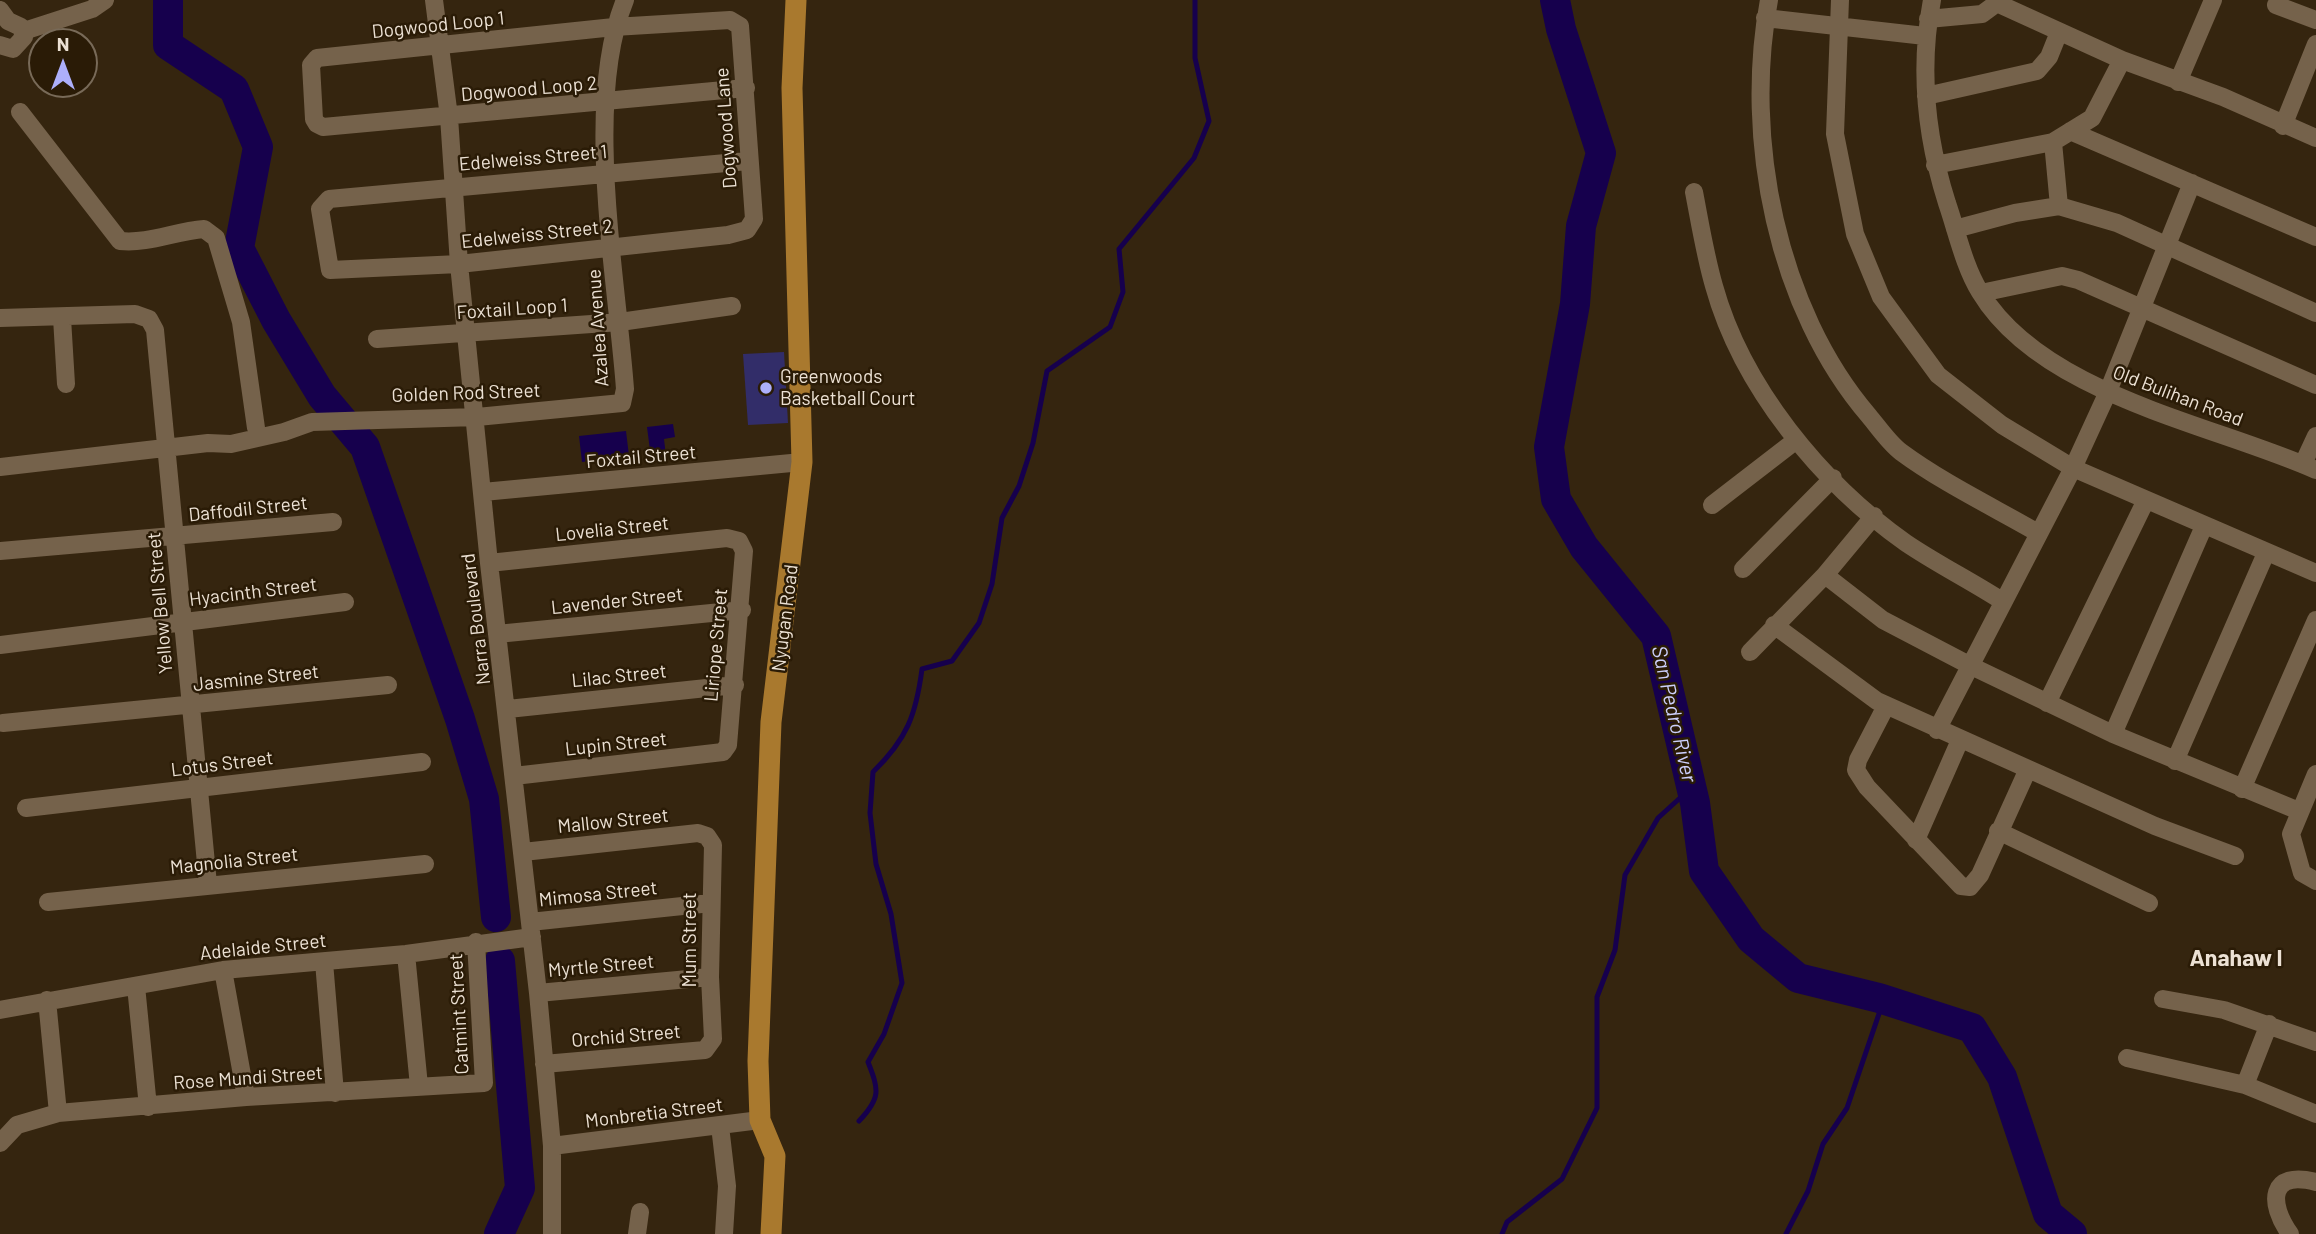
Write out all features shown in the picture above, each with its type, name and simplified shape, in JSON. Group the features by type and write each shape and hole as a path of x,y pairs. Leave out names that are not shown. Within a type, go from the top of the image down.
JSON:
{"main road":[{"name":"Nyugan Road","path":"771,1234 775,1156 760,1120 758,1061 771,722 802,462 792,88 796,0"}],"street":[{"path":"24,31 92,9 105,0"},
{"name":"Narra Boulevard","path":"434,0 449,117 459,264 477,417 489,564 508,709 538,993 552,1146 552,1234"},
{"name":"Azalea Avenue","path":"622,403 625,389 606,172 605,102 614,27 625,0"},
{"path":"1840,0 1835,134 1855,234 1881,297 1938,374 2003,425 2073,468 2145,502 2316,573"},
{"name":"Old Bulihan Road","path":"1932,0 1927,27 1926,96 1935,165 1955,229 1981,293 2011,329 2050,359 2107,394 2309,467"},
{"path":"2178,82 2213,0"},
{"path":"2038,533 1899,451 1852,396 1815,335 1785,262 1767,176 1760,105 1760,47 1767,9 1838,27 1927,27 1982,14 2000,2 2122,60 2223,97 2283,126 2316,138"},
{"path":"2276,5 2316,20"},
{"path":"3,19 18,23 24,31"},
{"name":"Dogwood Loop 1","path":"317,124 312,60 614,27 730,20 737,22"},
{"name":"Dogwood Lane","path":"737,22 740,26 746,88 748,161 754,219 747,230"},
{"path":"0,45 7,49 18,47 24,31"},
{"path":"1926,96 2037,71 2049,57 2059,32"},
{"path":"2283,126 2316,44"},
{"path":"1935,165 2053,142 2092,118 2122,60"},
{"name":"Dogwood Loop 2","path":"317,124 323,127 449,117 746,88"},
{"path":"20,113 120,241 139,243 178,230 204,229 216,238 241,322 256,428"},
{"path":"2070,131 2316,237"},
{"path":"2053,142 2059,206"},
{"name":"Edelweiss Street 1","path":"330,270 320,209 323,202 454,186 748,161"},
{"path":"1937,730 2073,468 2107,394 2192,183"},
{"path":"1693,192 1714,288 1741,351 1776,416 1795,441 1874,516 1906,542 2003,601"},
{"path":"1955,229 2015,213 2059,206 2117,223 2316,313"},
{"name":"Edelweiss Street 2","path":"330,270 459,264 728,236 747,230"},
{"path":"1981,293 2062,275 2316,385"},
{"name":"Foxtail Loop 1","path":"377,338 620,322 732,306"},
{"name":"Yellow Bell Street","path":"61,318 135,314 149,319 155,331 208,884"},
{"path":"0,318 61,318 66,384"},
{"name":"Golden Rod Street","path":"208,443 231,432 281,424 387,418 477,417 622,403"},
{"name":"Golden Rod Street","path":"0,467 166,447 231,444 306,424"},
{"path":"2309,467 2316,436"},
{"path":"1712,505 1795,441"},
{"name":"Foxtail Street","path":"483,492 802,462"},
{"path":"1743,569 1833,478"},
{"path":"2048,703 2145,502"},
{"path":"1750,652 1825,575 1874,516"},
{"name":"Daffodil Street","path":"0,551 176,538 333,522"},
{"path":"2113,734 2204,526"},
{"name":"Lovelia Street","path":"489,564 727,538 740,541"},
{"name":"Liriope Street","path":"723,752 728,746 735,685 744,551 740,541"},
{"path":"2175,761 2266,552"},
{"path":"1825,575 1883,620 1969,665 2113,734 2299,811"},
{"name":"Hyacinth Street","path":"0,645 345,602"},
{"name":"Lavender Street","path":"497,634 741,610"},
{"path":"2242,789 2316,620"},
{"path":"1774,625 1886,706 2155,826 2235,856"},
{"name":"Jasmine Street","path":"3,723 388,685"},
{"name":"Lilac Street","path":"508,709 735,685"},
{"path":"1886,706 1858,760 1856,770 1867,787 1961,886 1970,887 1980,875 2028,769"},
{"path":"1916,840 1960,740"},
{"name":"Lupin Street","path":"514,776 723,752"},
{"name":"Lotus Street","path":"26,808 422,762"},
{"path":"2316,774 2291,834 2293,851 2302,873 2316,881"},
{"path":"1998,831 2149,903"},
{"name":"Mallow Street","path":"523,852 698,833 707,836"},
{"name":"Mum Street","path":"707,836 713,845 710,976 713,1039 710,1046"},
{"name":"Magnolia Street","path":"48,902 425,864"},
{"name":"Mimosa Street","path":"531,929 711,903"},
{"name":"Adelaide Street","path":"2,1011 47,1000 223,970 406,954 531,929"},
{"name":"Catmint Street","path":"476,942 484,1083"},
{"path":"406,954 419,1087"},
{"path":"324,962 335,1093"},
{"path":"223,970 246,1097"},
{"name":"Myrtle Street","path":"538,993 710,976"},
{"path":"136,986 148,1107"},
{"path":"2163,999 2224,1010 2316,1042"},
{"path":"47,1000 58,1113"},
{"path":"2245,1085 2269,1024"},
{"name":"Orchid Street","path":"544,1064 705,1050 710,1046"},
{"path":"2127,1058 2245,1085 2316,1114"},
{"name":"Rose Mundi Street","path":"0,1143 17,1125 58,1113 246,1097 484,1083"},
{"name":"Monbretia Street","path":"552,1146 760,1120"},
{"path":"720,1126 727,1186 724,1234"},
{"path":"2290,1234 2274,1205 2277,1190 2284,1181 2299,1178 2316,1182"},
{"path":"637,1234 640,1212"}],"shaded area":[{"name":"Greenwoods Basketball Court","path":"784,352 788,423 748,425 743,354"},
{"path":"673,424 675,437 664,439 666,456 651,458 647,427"},
{"path":"626,431 629,456 582,462 579,436"}],"waterway":[{"path":"168,0 168,45 234,89 258,147 239,248 276,320 322,396 365,447 460,719 484,799 496,917"},
{"path":"859,1121 871,1106 876,1093 868,1062 884,1034 902,983 891,914 876,864 870,813 873,772 894,748 908,725 917,700 922,669 952,661 979,623 992,584 1002,518 1019,486 1033,443 1047,371 1110,327 1123,292 1119,249 1194,158 1209,121 1195,58 1195,0"},
{"name":"San Pedro River","path":"1555,0 1561,29 1601,153 1581,226 1575,304 1549,447 1556,499 1584,547 1656,636 1695,803 1704,871 1751,939 1798,978 1879,998 1972,1028 2002,1077 2048,1214 2072,1234"},
{"path":"1502,1234 1507,1222 1562,1179 1597,1108 1597,997 1615,950 1625,875 1658,818 1691,788"},
{"path":"499,1234 520,1188 500,961"},
{"path":"1786,1234 1808,1191 1823,1144 1847,1108 1884,999"}],"place":[{"name":"Greenwoods Basketball Court","path":"766,388"}],"district":[{"name":"Anahaw I","path":"2236,958"}]}
